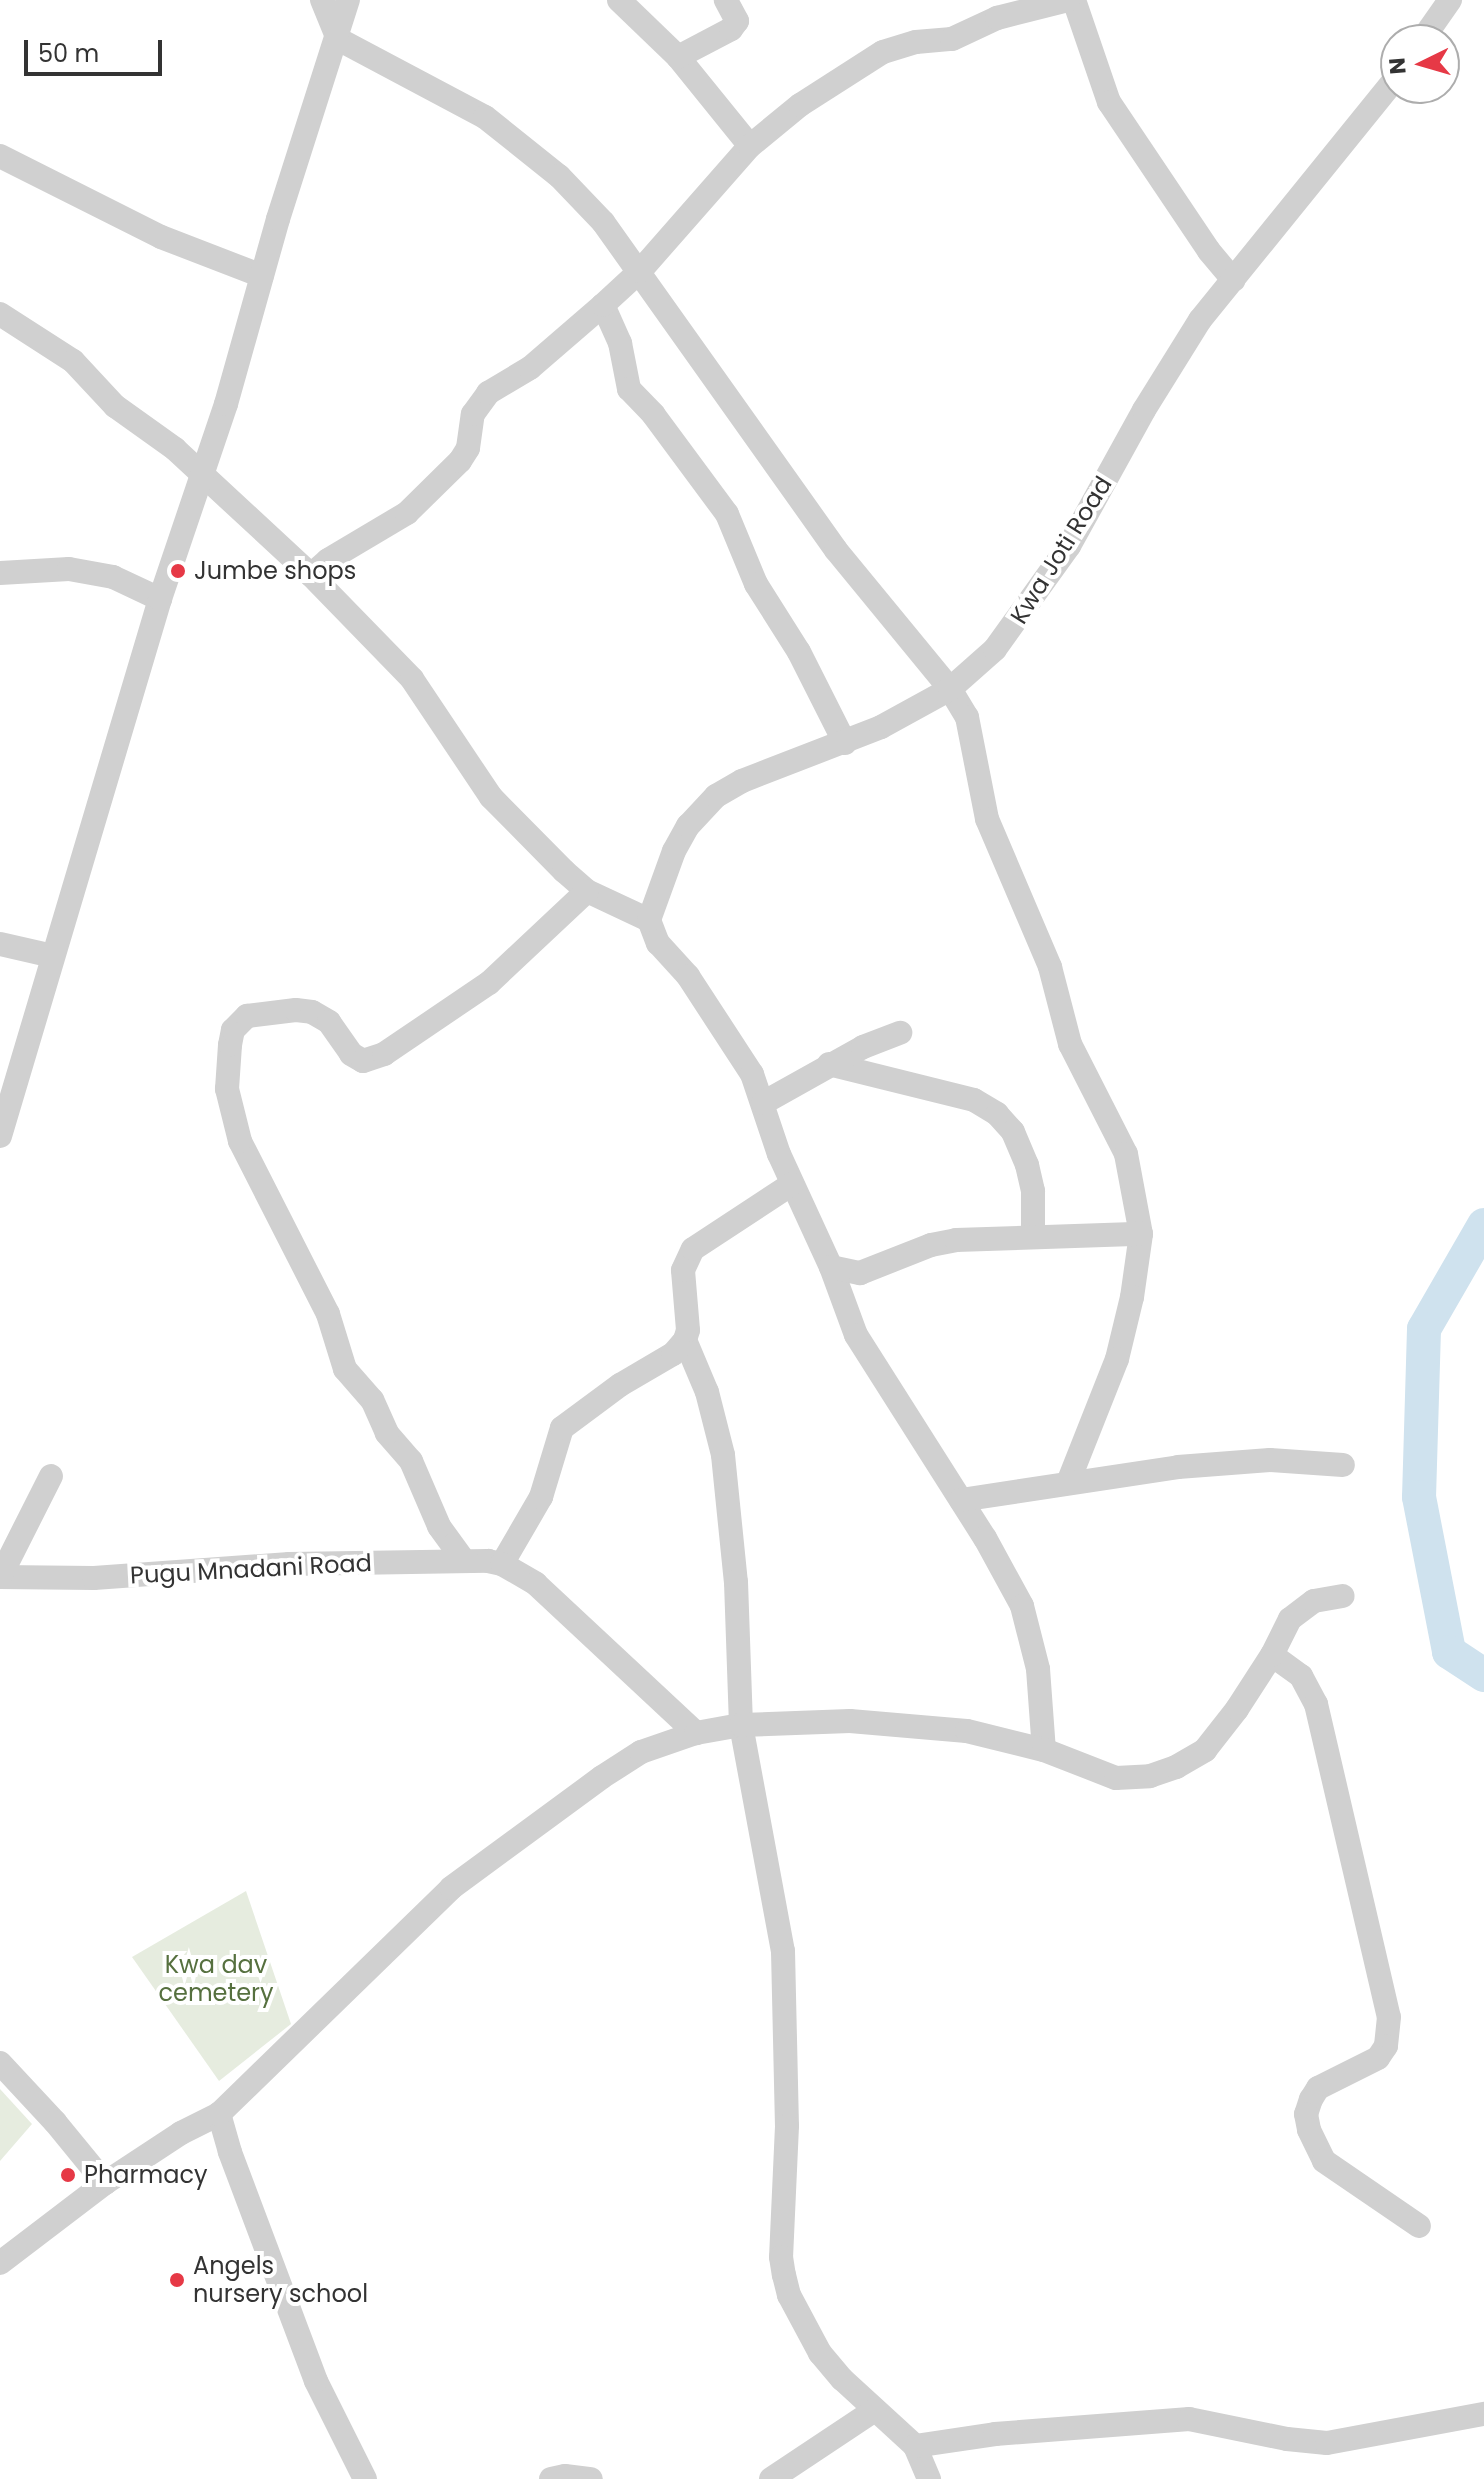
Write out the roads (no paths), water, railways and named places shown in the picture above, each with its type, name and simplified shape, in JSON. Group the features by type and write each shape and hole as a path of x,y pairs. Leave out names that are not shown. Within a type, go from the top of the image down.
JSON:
{"street":[{"path":"322,0 338,39 474,110 559,176 623,246 836,550 950,689 967,717 974,740 987,819 1050,967 1070,1044 1126,1154 1141,1234 1132,1297 1117,1359 1068,1483"},
{"path":"0,1136 160,599 202,474 348,0"},
{"path":"619,0 678,57 750,146"},
{"path":"678,57 731,29 737,21 726,0"},
{"path":"311,575 328,560 407,513 460,461 468,448 473,414 488,393 530,368 640,271 750,146 800,105 883,52 916,42 952,39 997,18 1068,0"},
{"path":"1074,0 1109,102 1209,251 1233,280"},
{"path":"1433,24 1450,0"},
{"name":"Kwa Joti Road","path":"649,920 674,851 688,826 716,796 742,781 845,743 950,689 995,649 1069,546 1144,410 1200,320 1380,98"},
{"path":"0,156 161,237 262,276"},
{"path":"603,305 620,343 629,389 653,414 727,514 756,584 799,652 845,743"},
{"path":"0,314 73,361 115,406 202,474 311,575 412,679 503,812 587,891 649,920 658,943 688,976 738,1048 763,1103 792,1184 831,1267 856,1335 961,1500 1022,1606 1036,1658 1043,1706 1044,1750"},
{"path":"0,573 69,569 113,577 160,599"},
{"path":"462,1558 439,1526 411,1461 387,1433 372,1400 345,1369 328,1314 240,1141 227,1089 230,1045 233,1030 247,1016 296,1010 312,1012 329,1022 351,1054 363,1061 384,1054 489,983 587,891"},
{"path":"0,944 53,956"},
{"path":"763,1103 829,1064 900,1033"},
{"path":"829,1064 974,1100 997,1114 1013,1132 1027,1165 1033,1191 1033,1236"},
{"path":"502,1564 541,1497 562,1428 620,1385 673,1354 685,1340 688,1330 683,1270 693,1249 792,1184"},
{"path":"831,1267 860,1273 931,1245 1033,1236 1141,1234"},
{"path":"685,1340 707,1392 723,1455 736,1582 741,1725 783,1951 787,2126 781,2257 784,2275 789,2295 820,2353 915,2446 929,2479"},
{"path":"961,1500 1178,1467 1270,1460 1343,1465"},
{"path":"0,1577 51,1476"},
{"name":"Pugu Mnadani Road","path":"0,1577 94,1578 289,1564 462,1558 502,1564 536,1584 696,1733"},
{"path":"0,2263 105,2183 181,2133 219,2114 451,1888 641,1752 696,1733 741,1725 879,1724 967,1731 1044,1750 1116,1778 1150,1776 1176,1767 1205,1750 1272,1655 1290,1619 1314,1601 1343,1596"},
{"path":"1272,1655 1301,1676 1316,1704 1389,2017 1386,2046 1378,2058 1318,2088 1306,2114 1309,2130 1324,2161 1419,2226"},
{"path":"0,2063 55,2122 105,2183"},
{"path":"219,2114 230,2152 316,2381 365,2479"},
{"path":"771,2479 875,2410"},
{"path":"915,2446 995,2434 1189,2419 1287,2439 1327,2443 1484,2414"},
{"path":"551,2479 565,2476 591,2479"}],"waterway":[{"path":"1484,1225 1424,1329 1419,1497 1449,1652 1484,1675"}],"place":[{"name":"Jumbe shops","path":"178,571"},
{"name":"Pharmacy","path":"68,2175"},
{"name":"Angels nursery school","path":"177,2280"}],"park label":[{"name":"Kwa dav cemetery","path":"216,1979"}]}
